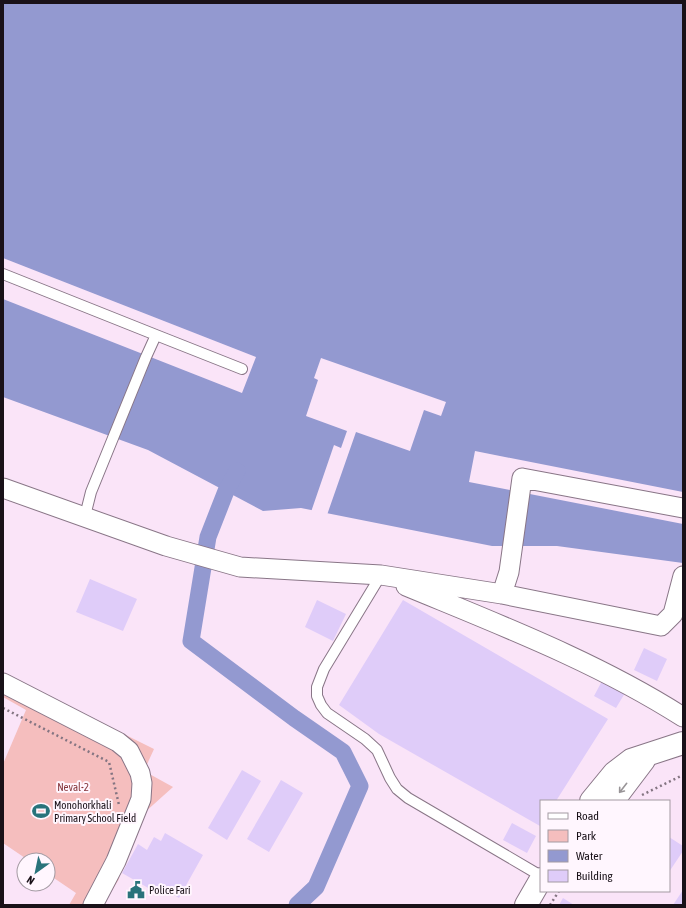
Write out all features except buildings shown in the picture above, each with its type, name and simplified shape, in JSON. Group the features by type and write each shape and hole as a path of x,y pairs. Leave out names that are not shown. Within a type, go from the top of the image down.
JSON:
{"main road":[{"path":"592,800 614,773 631,760 683,743"},
{"path":"614,800 650,753"},
{"path":"526,905 540,879"},
{"path":"542,905 550,892"}],"street":[{"path":"502,594 509,572 522,478 683,508"},
{"path":"3,488 166,546 240,568 381,575 502,594 661,626 673,614 683,576"},
{"path":"381,575 591,665 661,703 683,717"},
{"path":"3,683 118,742 129,751 140,773 142,783 141,799 116,861 92,905"}],"lane":[{"path":"3,274 242,369"},
{"path":"85,516 91,492 106,452 156,335"},
{"path":"381,575 324,669 317,687 317,696 321,705 327,713 366,739 377,750 390,778 398,789 408,798 540,876"}],"path":[{"path":"3,708 109,762 120,811"},
{"path":"636,798 683,775"},
{"path":"550,905 557,892"}],"green space":[{"name":"Neval-2","path":"3,674 154,749 144,771 173,787 134,822 123,859 119,879 103,905 69,905 76,893 56,879 56,852 16,852 3,843 3,764 26,710 3,697"}],"water":[{"path":"3,3 683,3 683,563 557,546 492,546 301,508 263,511 148,450 3,397"}],"pier":[{"path":"3,258 256,357 242,393 3,299"},
{"path":"321,358 446,402 441,416 424,410 410,451 356,432 327,515 311,512 334,445 341,448 347,431 306,416 318,380 314,378"},
{"path":"475,451 683,492 683,524 469,482"}],"waterway":[{"path":"237,471 226,491 208,537 191,641 294,718 343,752 360,786 316,887 297,905"}],"place":[{"name":"Monohorkhali Primary School Field","path":"41,811"},
{"name":"Police Fari","path":"136,890"}]}
